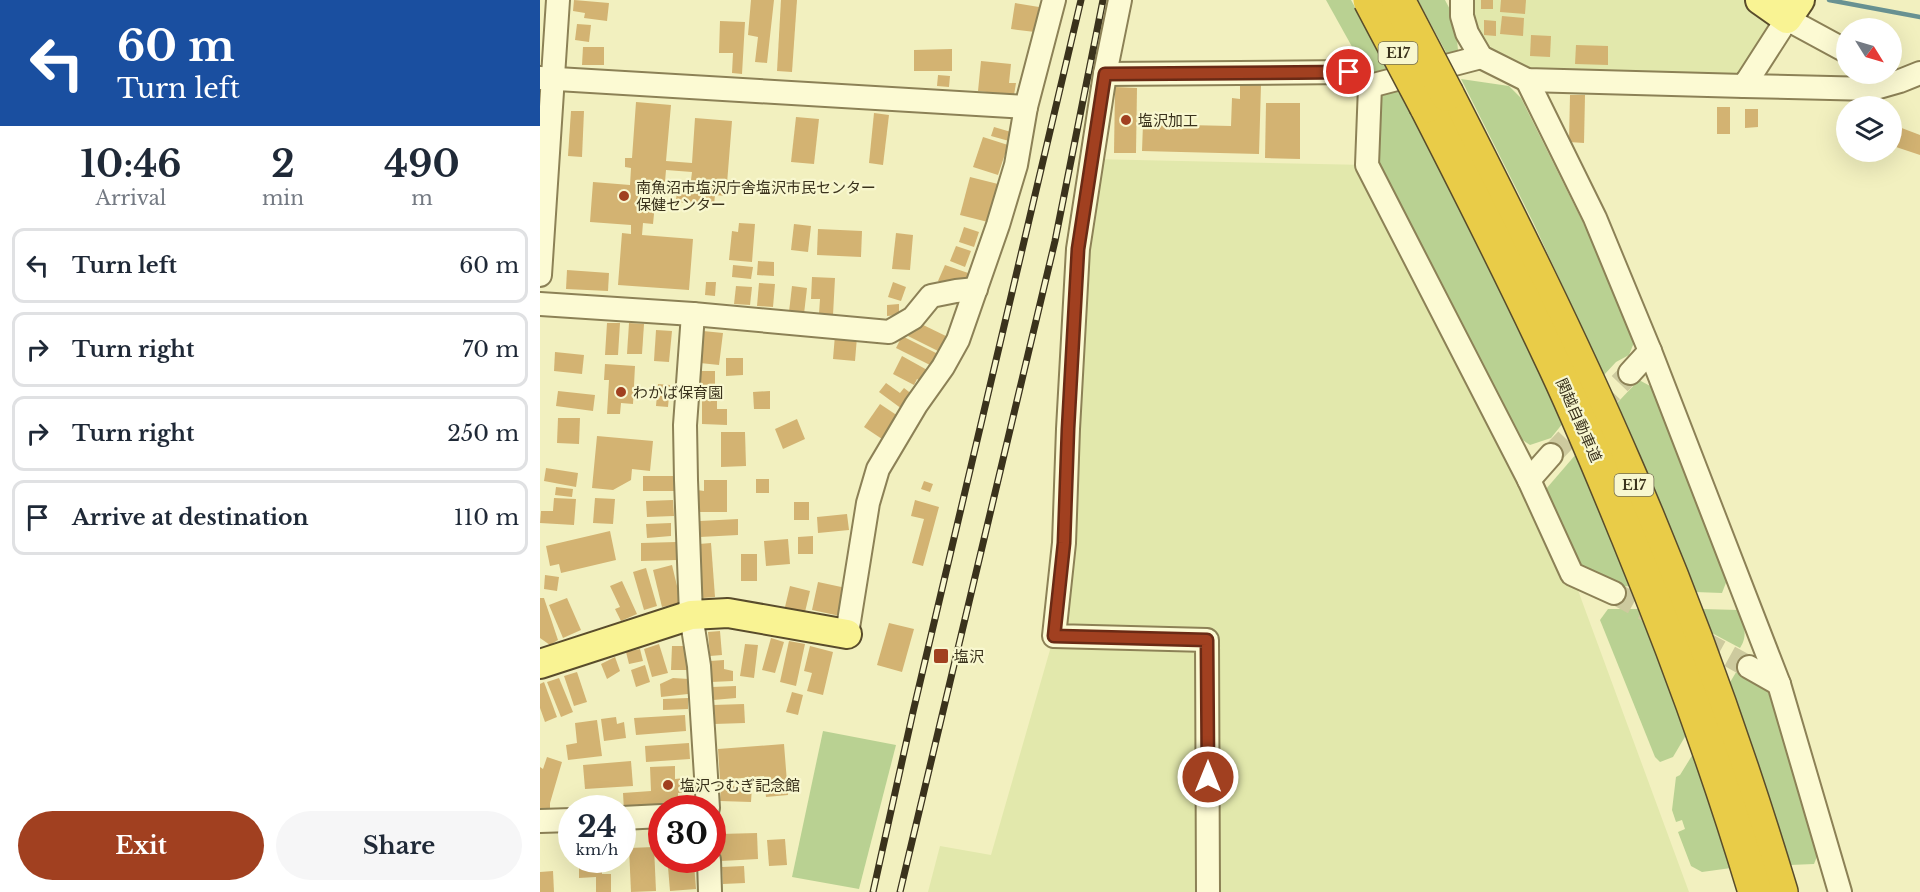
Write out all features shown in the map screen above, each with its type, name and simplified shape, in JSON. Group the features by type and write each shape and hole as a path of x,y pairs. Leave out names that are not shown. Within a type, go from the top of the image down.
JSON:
{"highway":[{"name":"関越自動車道","path":"1370,0 1437,100 1558,316 1625,463 1671,575 1718,702 1781,892"},
{"name":"関越自動車道","path":"1398,0 1437,100 1601,469 1648,585 1694,706 1755,892"}],"main road":[{"path":"1760,0 1794,9"},
{"path":"540,664 691,615 728,613 847,634"}],"street":[{"path":"540,275 546,78 558,0"},
{"path":"847,634 868,503 878,469 958,340 1016,165 1026,107 1054,0"},
{"path":"1120,0 1105,74 1078,249 1064,543 1054,636 1207,640 1208,892"},
{"path":"1459,5 1467,33 1481,57 1527,80 1872,89 1884,84"},
{"path":"1744,86 1794,9 1836,43"},
{"path":"1370,87 1481,57"},
{"path":"1105,74 1349,72 1370,87"},
{"path":"1902,76 1920,92"},
{"path":"546,78 1026,107"},
{"path":"1527,80 1595,218 1650,351 1779,684 1840,892"},
{"path":"1370,87 1367,165 1529,480 1572,574 1614,592"},
{"path":"540,304 693,314 889,332 913,318 931,296 976,289"},
{"path":"693,314 685,425 691,615 699,666 707,795"},
{"path":"1630,373 1650,351"},
{"path":"1529,480 1551,455"},
{"path":"1749,667 1779,684"},
{"path":"540,821 558,820"},
{"path":"709,873 710,892"}],"green space":[{"path":"1326,0 1351,0 1393,75 1383,76 1365,70"},
{"path":"1418,0 1445,0 1455,19 1458,50 1451,58 1448,56"},
{"path":"1453,0 1800,0 1744,86 1527,80 1481,57"},
{"path":"1461,79 1509,86 1521,98 1606,269 1635,340 1629,355 1616,362 1604,375 1533,222"},
{"path":"1401,89 1520,329 1563,423 1551,438 1530,445 1518,437 1375,161 1374,127 1381,106 1377,96"},
{"path":"1091,159 1367,165 1572,574 1689,892 928,892 940,846 991,855 1054,636"},
{"path":"1639,380 1652,387 1729,575 1722,593 1695,592 1617,403"},
{"path":"1577,453 1631,586 1615,587 1578,565 1546,489"},
{"path":"1608,609 1640,609 1686,735 1673,757 1660,762 1655,757 1600,620"},
{"path":"1701,609 1739,610 1745,634 1740,648 1710,632"},
{"path":"1738,669 1767,688 1818,854 1814,864 1790,865 1729,684"},
{"path":"823,731 896,745 859,889 792,877"},
{"path":"1693,754 1731,868 1702,872 1691,866 1678,832 1685,829 1682,820 1676,822 1672,810 1676,777 1680,775"}],"building":[{"path":"574,0 609,3 607,21 584,18 585,13 573,11"},
{"path":"751,0 774,0 767,63 755,62 758,37 748,35"},
{"path":"781,0 797,0 792,72 777,71"},
{"path":"1481,0 1493,0 1493,9 1481,9"},
{"path":"1501,0 1526,0 1525,14 1500,12"},
{"path":"1015,3 1039,7 1035,32 1011,29"},
{"path":"1502,16 1524,18 1523,36 1500,34"},
{"path":"1484,20 1496,21 1496,36 1484,35"},
{"path":"720,21 745,22 742,74 732,73 733,53 719,53"},
{"path":"577,24 591,25 589,42 575,40"},
{"path":"1531,35 1551,36 1550,57 1530,56"},
{"path":"1576,45 1608,46 1608,65 1575,64"},
{"path":"583,47 604,47 604,65 582,65"},
{"path":"952,49 952,71 914,71 914,50"},
{"path":"981,61 1011,64 1009,83 1016,83 1014,95 978,91"},
{"path":"938,75 950,76 949,87 937,86"},
{"path":"1240,85 1261,85 1259,154 1142,151 1143,124 1231,126 1232,98 1240,99"},
{"name":"塩沢加工","path":"1115,87 1137,88 1136,153 1114,153"},
{"path":"1570,95 1585,95 1584,143 1569,142"},
{"name":"南魚沼市塩沢庁舎塩沢市民センター 保健センター","path":"636,102 671,105 666,161 692,163 695,118 732,121 726,196 715,195 714,205 676,202 677,187 690,188 692,172 666,170 664,194 656,194 653,224 643,223 642,235 693,239 689,290 618,285 622,233 631,234 631,225 590,222 593,182 630,185 631,168 625,167 625,158 632,158"},
{"path":"1266,103 1300,103 1300,159 1265,158"},
{"path":"1717,107 1730,107 1730,134 1717,134"},
{"path":"1745,109 1758,109 1758,127 1745,128"},
{"path":"571,111 584,111 582,157 568,156"},
{"path":"874,113 889,115 883,165 869,163"},
{"path":"796,117 819,119 814,164 791,162"},
{"path":"994,127 1011,132 1009,141 991,136"},
{"path":"1902,128 1920,135 1920,155 1902,149"},
{"path":"983,137 1008,145 998,175 973,167"},
{"path":"970,177 998,184 988,222 960,215"},
{"path":"739,223 755,224 752,262 729,260 732,231 738,232"},
{"path":"794,224 811,226 808,252 791,250"},
{"path":"964,227 979,232 974,247 959,242"},
{"path":"818,229 862,231 861,257 817,255"},
{"path":"896,233 913,235 910,270 892,269"},
{"path":"956,246 971,251 965,267 950,261"},
{"path":"758,261 774,262 774,276 757,275"},
{"path":"733,265 753,267 751,279 732,277"},
{"path":"945,265 971,274 965,284 954,285 938,281"},
{"path":"567,270 609,273 608,291 566,289"},
{"path":"812,277 835,278 833,315 819,314 820,299 811,299"},
{"path":"706,282 716,282 715,296 705,295"},
{"path":"893,282 906,287 901,301 888,297"},
{"path":"759,283 775,284 773,307 757,306"},
{"path":"736,286 752,287 750,305 734,304"},
{"path":"792,286 807,288 804,314 789,312"},
{"path":"899,304 899,315 887,316 887,305"},
{"path":"915,321 950,338 942,353 908,336"},
{"path":"607,323 620,323 618,355 605,355"},
{"path":"629,323 644,324 642,354 627,354"},
{"path":"656,330 672,331 669,362 654,361"},
{"path":"703,331 723,333 719,365 700,363"},
{"path":"835,335 857,337 855,361 833,359"},
{"path":"902,336 938,354 932,366 896,348"},
{"path":"555,352 584,355 582,374 554,371"},
{"path":"902,356 929,371 923,382 917,379 914,385 893,374"},
{"path":"726,358 743,358 743,375 726,376"},
{"name":"わかば保育園","path":"605,364 635,366 633,404 621,403 620,414 607,414 609,380 604,380"},
{"path":"698,371 715,371 715,388 698,388"},
{"path":"886,383 900,393 904,388 913,395 902,409 879,392"},
{"path":"658,384 670,385 668,407 656,406"},
{"path":"558,391 595,395 593,411 556,406"},
{"path":"770,391 770,409 754,409 753,392"},
{"path":"702,398 717,399 717,409 727,409 727,425 702,424"},
{"path":"880,404 898,416 882,439 864,427"},
{"path":"558,418 580,418 579,444 557,443"},
{"path":"797,419 805,439 783,449 775,429"},
{"path":"721,432 745,432 746,466 721,467"},
{"path":"597,436 653,441 650,471 632,469 631,480 613,490 592,488"},
{"path":"546,468 578,473 576,487 544,481"},
{"path":"643,476 675,476 675,491 643,491"},
{"path":"756,479 769,479 769,493 756,493"},
{"path":"704,480 727,480 727,512 697,512 697,490 704,491"},
{"path":"924,481 933,484 930,492 921,489"},
{"path":"556,487 573,489 572,497 555,495"},
{"path":"554,498 576,499 574,525 540,523 541,511 553,511"},
{"path":"595,498 615,499 613,524 593,523"},
{"path":"673,500 674,516 647,517 646,501"},
{"path":"915,500 939,507 923,566 912,563 924,519 911,516"},
{"path":"794,502 809,502 809,520 794,520"},
{"path":"847,514 849,530 818,533 817,517"},
{"path":"738,519 738,535 700,537 700,521"},
{"path":"671,523 671,536 647,538 646,524"},
{"path":"610,531 616,560 561,573 559,564 550,566 546,546"},
{"path":"813,536 813,554 798,554 798,537"},
{"path":"788,539 790,564 766,566 764,541"},
{"path":"676,542 677,560 641,561 641,543"},
{"path":"711,543 715,597 703,598 699,544"},
{"path":"741,554 757,554 757,581 741,581"},
{"path":"672,565 681,603 662,607 653,570"},
{"path":"646,568 657,606 644,610 633,572"},
{"path":"545,575 559,577 557,591 544,589"},
{"path":"622,581 637,614 621,621 615,609 620,607 610,586"},
{"path":"818,582 846,588 840,616 812,610"},
{"path":"790,586 810,591 805,612 785,607"},
{"path":"540,598 544,598 558,640 550,645 540,638"},
{"path":"567,598 581,630 563,638 549,605"},
{"path":"889,623 914,629 902,672 877,665"},
{"path":"720,631 722,655 710,656 708,632"},
{"path":"771,638 784,642 775,673 762,670"},
{"path":"789,641 805,644 796,686 780,682"},
{"path":"659,644 668,673 652,677 644,649"},
{"path":"745,644 758,645 754,678 740,676"},
{"path":"672,646 688,646 688,670 671,670"},
{"path":"810,646 833,652 823,695 807,691 812,673 804,671"},
{"path":"640,649 643,661 629,664 626,652"},
{"path":"615,657 620,671 607,679 601,664"},
{"path":"724,660 724,669 733,671 733,681 711,682 710,661"},
{"path":"645,665 650,682 636,687 631,670"},
{"path":"577,672 587,702 574,706 564,676"},
{"path":"559,678 573,712 561,717 547,682"},
{"path":"673,678 689,679 688,694 661,697 660,684"},
{"path":"544,682 557,717 545,722 540,708 540,684"},
{"path":"736,686 736,698 713,700 712,687"},
{"path":"792,692 803,695 798,715 786,712"},
{"path":"688,698 688,709 663,710 663,699"},
{"path":"744,704 745,723 714,724 713,705"},
{"path":"685,715 686,731 636,735 634,718"},
{"path":"616,717 617,724 624,722 626,738 604,741 601,719"},
{"path":"597,720 602,756 568,760 566,745 577,743 575,723"},
{"path":"689,743 690,759 646,762 645,746"},
{"path":"784,744 788,795 766,797 764,776 720,780 718,749"},
{"path":"547,757 562,762 550,803 550,814 540,814 540,767 543,769"},
{"path":"631,761 633,786 585,789 583,765"},
{"name":"塩沢つむぎ記念館","path":"675,766 675,779 685,778 686,792 678,793 678,795 648,795 648,810 636,810 636,795 623,795 623,793 651,791 650,767"},
{"path":"721,785 752,787 751,802 726,801 726,795 720,795"},
{"path":"757,833 758,859 726,861 726,834"},
{"path":"785,839 787,865 769,866 767,840"},
{"path":"648,847 648,873 655,873 656,891 631,892 630,873 636,873 636,848"},
{"path":"744,866 745,883 723,884 722,873 726,873 726,867"},
{"path":"553,871 554,892 540,892 540,872"},
{"path":"579,873 611,874 611,892 596,892 596,877 579,878"},
{"path":"668,873 695,873 696,889 670,891"}],"waterway":[{"path":"1829,0 1920,17"}],"tunnel":[{"path":"1551,455 1630,373"},
{"path":"1614,593 1749,667"}],"railway":[{"path":"873,892 913,712 1081,0"},
{"path":"900,892 1055,241 1103,0"}],"place":[{"name":"塩沢加工","path":"1126,120"},
{"name":"南魚沼市塩沢庁舎塩沢市民センター 保健センター","path":"624,196"},
{"name":"わかば保育園","path":"621,392"},
{"name":"塩沢","path":"941,656"},
{"name":"塩沢つむぎ記念館","path":"668,785"}],"route":[{"path":"1208,777 1207,640 1054,636 1064,543 1078,249 1105,74 1349,72"}]}
